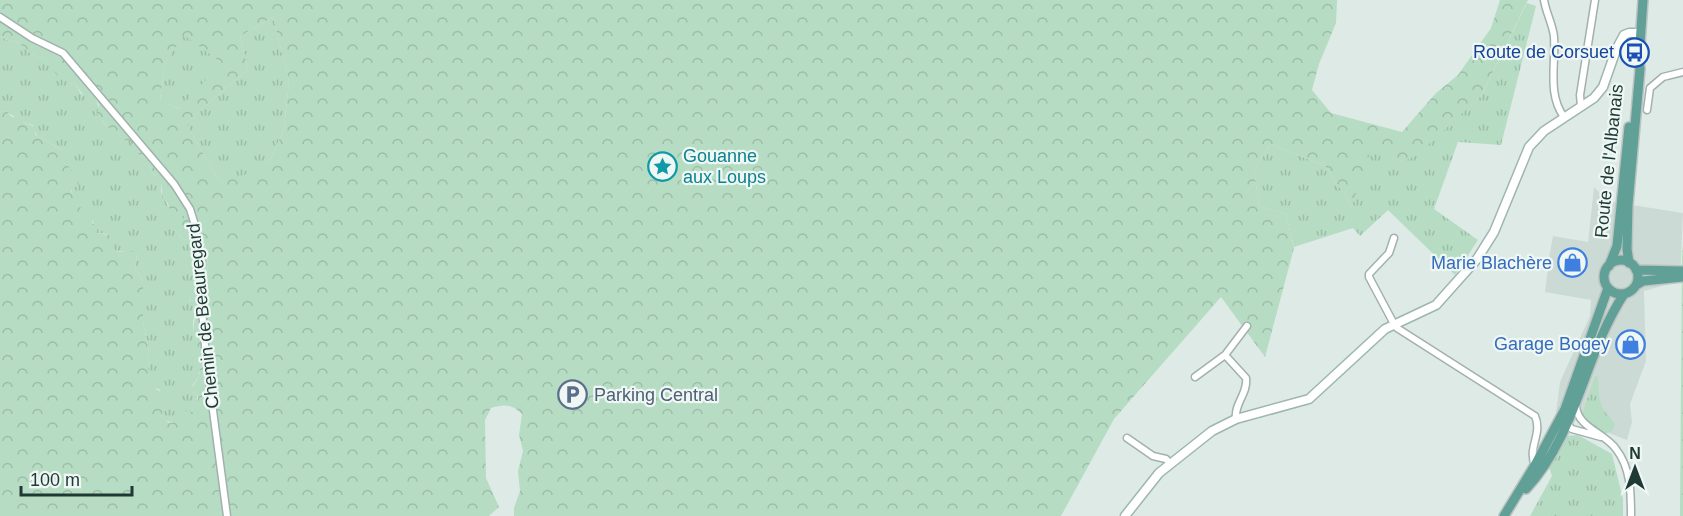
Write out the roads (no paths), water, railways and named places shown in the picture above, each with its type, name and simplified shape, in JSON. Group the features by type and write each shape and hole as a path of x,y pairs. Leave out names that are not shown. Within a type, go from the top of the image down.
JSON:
{"main road":[{"name":"Route de l'Albanais","path":"1633,266 1627,249 1628,205 1640,69 1643,0"},
{"name":"Route de l'Albanais","path":"1609,266 1617,246 1635,68 1639,59"},
{"path":"1504,516 1565,409 1608,288 1605,274 1609,266 1619,261 1678,275"},
{"path":"1633,266 1636,285"},
{"path":"1514,502 1537,477 1566,425 1576,404 1602,331 1624,294 1643,280 1678,275"},
{"path":"1608,288 1613,292 1624,294"}],"street":[{"path":"1544,0 1554,34 1554,94 1558,109 1564,117"},
{"path":"1581,107 1580,95 1595,0"},
{"name":"Chemin de Beauregard","path":"0,17 32,38 63,52 174,184 190,209 195,225 206,358 227,516"},
{"path":"1125,516 1159,473 1212,431 1236,418 1309,399 1384,329 1396,326 1436,305 1478,259 1494,232 1529,147 1544,131 1581,107 1603,87 1616,50 1624,35 1640,33"},
{"path":"1647,110 1650,88 1663,77 1683,72"},
{"path":"1394,238 1389,253 1369,274 1369,277 1396,326 1535,416 1538,433 1532,455 1535,465"},
{"path":"1195,377 1225,355 1247,326"},
{"path":"1225,355 1246,378 1245,392 1236,408 1236,418"},
{"path":"1580,372 1578,385 1563,421 1572,429 1604,438"},
{"path":"1576,404 1576,411 1584,422 1616,447 1625,463 1631,494 1631,516"},
{"path":"1127,438 1152,456 1166,459 1170,463"}],"place":[{"name":"Route de Corsuet","path":"1635,52"},
{"name":"Gouanne aux Loups","path":"662,166"},
{"name":"Marie Blachère","path":"1573,263"},
{"name":"Garage Bogey","path":"1631,344"},
{"name":"Parking Central","path":"573,395"}]}
